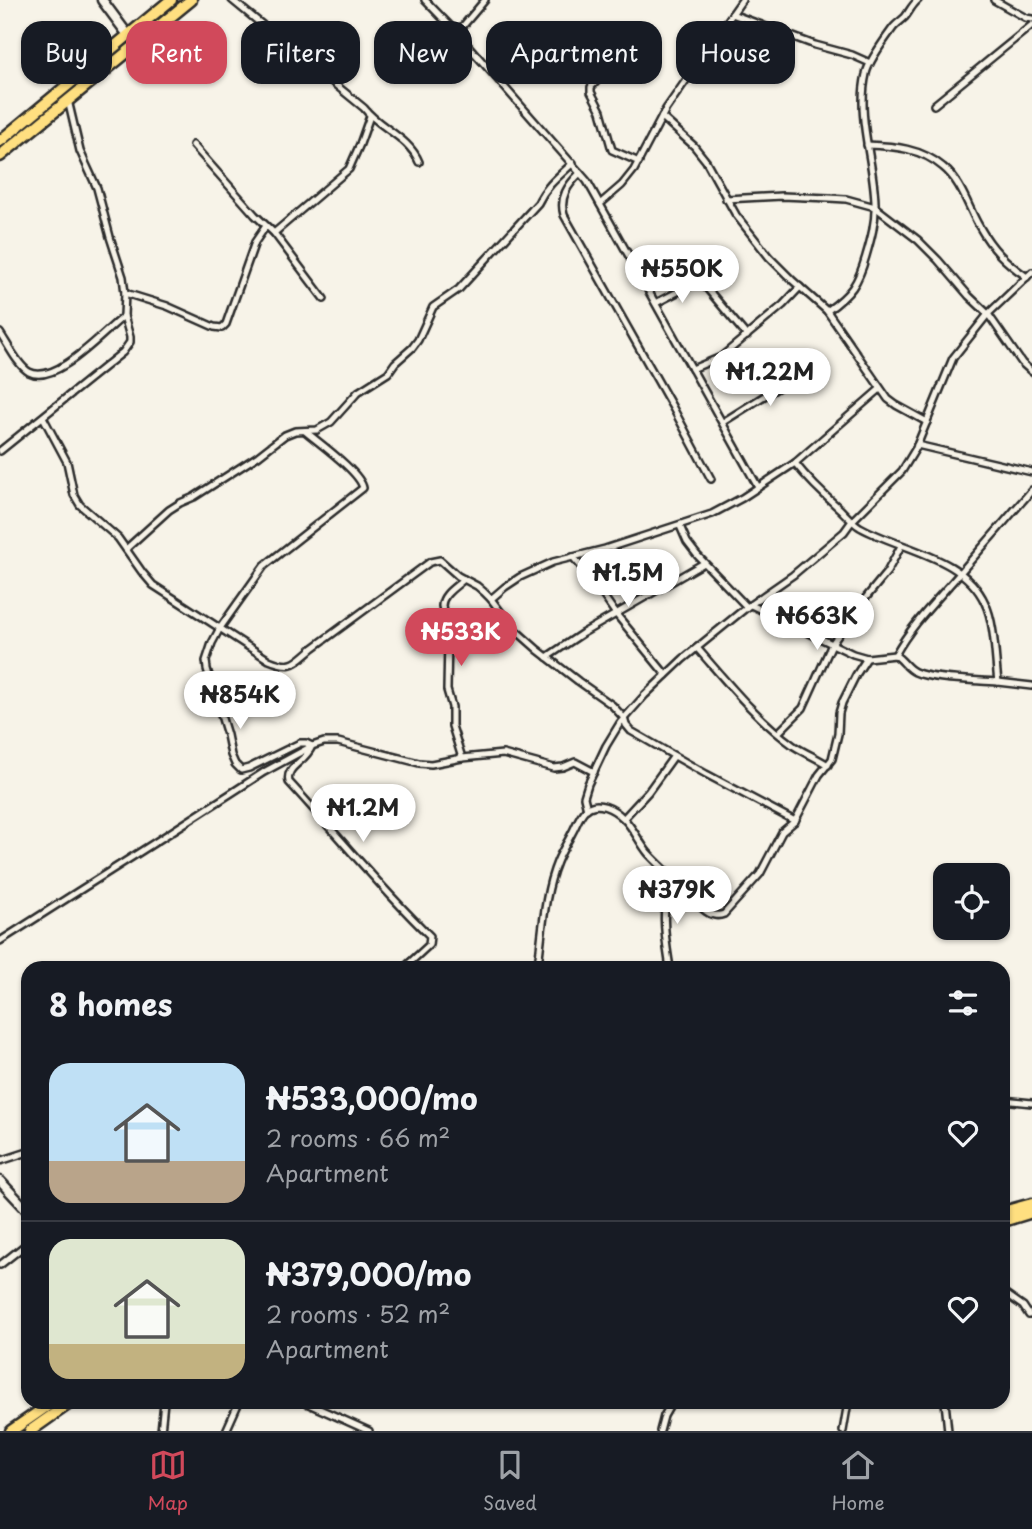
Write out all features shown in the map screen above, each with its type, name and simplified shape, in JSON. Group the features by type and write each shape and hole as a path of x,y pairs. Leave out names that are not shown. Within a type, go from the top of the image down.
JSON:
{"highway":[{"path":"145,21 171,0"},
{"path":"0,156 191,0"},
{"path":"0,141 126,37"},
{"path":"1010,1210 1032,1204"},
{"path":"1010,1219 1032,1212"},
{"path":"11,1431 43,1409"},
{"path":"30,1431 61,1409"}],"street":[{"path":"102,0 126,32"},
{"path":"232,0 364,108 370,116 393,132 416,154 419,162"},
{"path":"425,0 445,21"},
{"path":"467,21 485,0"},
{"path":"600,204 622,185 639,162 662,117 742,0"},
{"path":"827,311 850,294 867,251 875,220 876,206 863,107 866,74 894,26 918,0"},
{"path":"934,106 1032,22 994,0"},
{"path":"732,14 870,63"},
{"path":"472,50 587,181 758,487"},
{"path":"593,84 591,92 601,111 612,150 639,162"},
{"path":"0,451 123,352 130,342 124,316 125,293 120,263 97,188 80,151 68,100"},
{"path":"274,233 349,169 370,116"},
{"path":"662,117 694,146 706,161 736,215 769,257 827,311 880,389 896,405 927,422"},
{"path":"193,145 274,233 324,299"},
{"path":"587,809 584,797 594,772 614,731 624,718 697,648 793,575 844,532 902,471 917,445 953,358 988,314 1029,275 1008,264 997,252 959,187 944,168 926,155 906,148 867,145"},
{"path":"126,549 169,510 258,456 285,435 295,431 317,430 331,422 358,392 388,373 418,340 433,307 458,289 538,203 550,184 573,163"},
{"path":"580,173 567,186 561,206 564,215 711,479"},
{"path":"726,199 782,196 829,198 876,206 918,240 988,314 1022,363 1032,372"},
{"path":"125,293 222,328 226,324 255,242 266,226"},
{"path":"656,303 695,283 701,283 747,336"},
{"path":"692,369 721,357 800,288"},
{"path":"0,333 21,365 29,372 39,375 62,367 124,316"},
{"path":"723,422 804,371"},
{"path":"491,599 520,577 553,562 680,526 733,504 795,463 880,389"},
{"path":"43,417 67,462 74,495 80,505 118,538 153,585 269,660 289,666 297,662 430,562 440,560 477,586 491,599 512,627 547,657 612,705 631,731 706,775 795,821"},
{"path":"305,431 347,466 362,483 363,488 264,566 220,628 206,661 235,764 241,769 249,768 300,743 312,746"},
{"path":"917,445 1032,472"},
{"path":"795,463 813,485 859,526 901,546 939,559 960,573 980,593 990,614 998,682"},
{"path":"895,655 905,636 919,619 1031,492"},
{"path":"680,526 687,542 704,563 749,606 832,645 867,658 895,655 908,668 923,675 1032,686"},
{"path":"778,733 803,709 832,645 887,572 901,546"},
{"path":"573,557 666,675"},
{"path":"547,657 704,563"},
{"path":"462,758 452,726 452,707 447,690 448,638 442,606 444,597 464,579"},
{"path":"697,648 741,698 778,733 828,765"},
{"path":"538,961 550,886 557,862 587,809 602,805 624,818 644,848 712,915 724,914 760,874 782,832 795,821 819,775 828,765 835,751 842,703 867,658"},
{"path":"0,941 264,772 324,742 338,742 419,763 431,764 503,754 554,768 575,762 594,772"},
{"path":"312,746 306,756 289,771 289,782 402,909 430,936 429,945 412,961"},
{"path":"624,818 648,792 674,756"},
{"path":"669,961 664,931 668,893 674,880"},
{"path":"1010,1101 1032,1104"},
{"path":"0,1161 21,1154"},
{"path":"0,1181 21,1204"},
{"path":"0,1265 21,1248"},
{"path":"1010,1298 1023,1306 1029,1315"},
{"path":"161,1431 163,1409"},
{"path":"226,1431 236,1409"},
{"path":"320,1409 369,1431"},
{"path":"660,1431 668,1409"},
{"path":"843,1431 847,1409"},
{"path":"946,1409 948,1431"}]}
